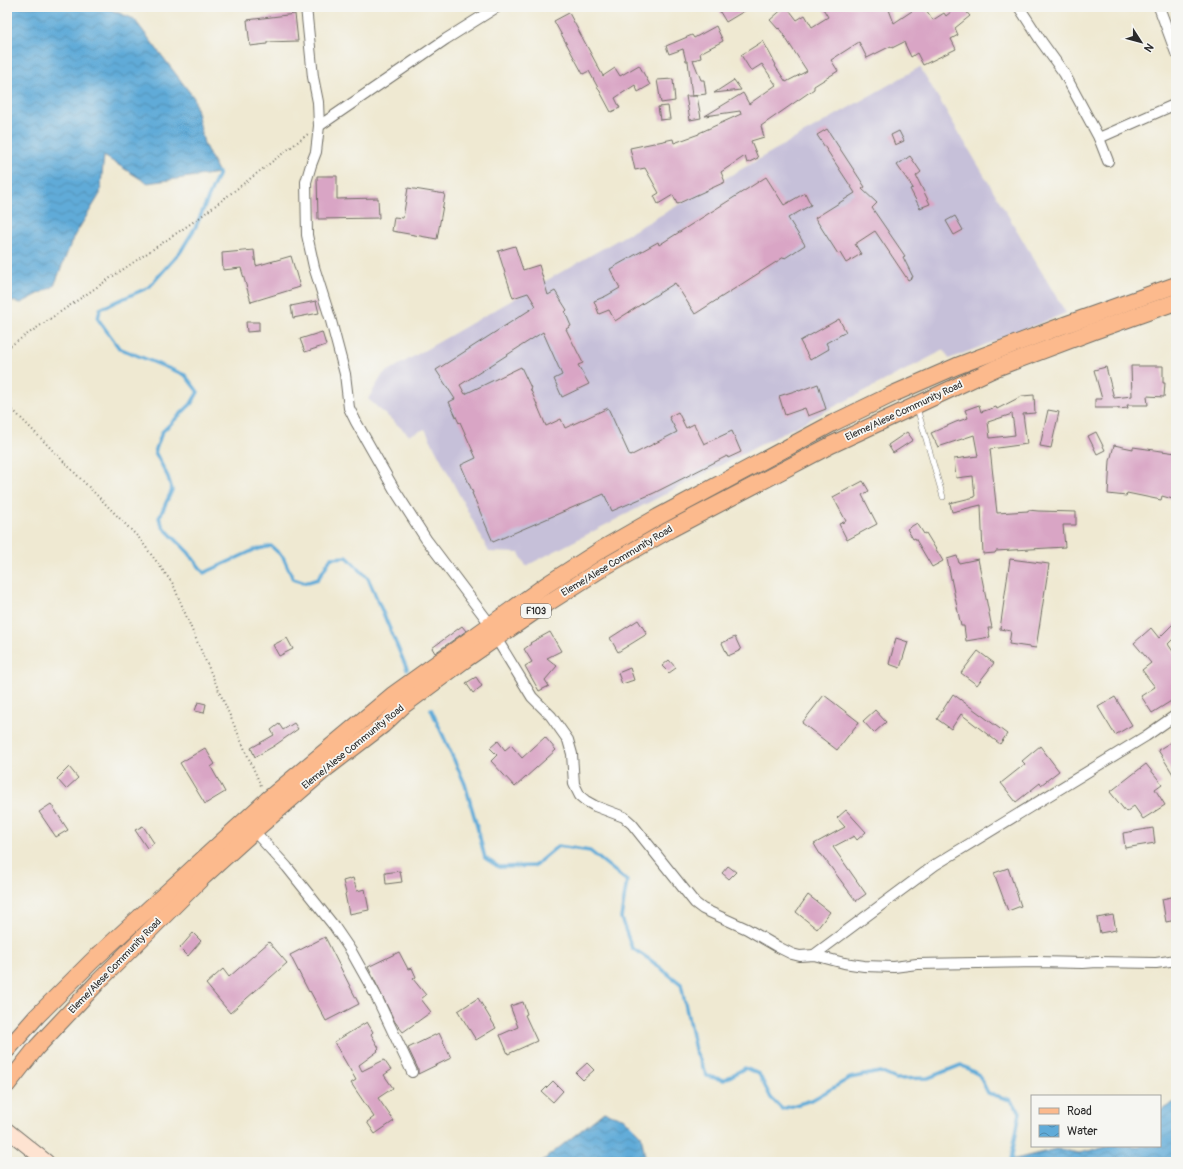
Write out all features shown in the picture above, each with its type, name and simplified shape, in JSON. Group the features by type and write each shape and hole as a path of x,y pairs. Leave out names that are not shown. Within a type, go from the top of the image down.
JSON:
{"main road":[{"name":"Eleme/Alese Community Road","path":"7,1085 37,1047 98,982 202,878 328,767 383,725 404,705 466,659 493,631 546,585 602,549 725,480 893,394 957,366 1176,285"},
{"name":"Eleme/Alese Community Road","path":"7,1050 37,1016 92,961 267,800 394,694 493,631 537,610 606,566 671,528 824,449 996,368 1176,302"}],"street":[{"path":"306,7 313,77 318,102 316,152 306,182 307,235 314,267 331,321 345,374 349,408 394,489 426,539 493,631 532,697 551,716 568,740 572,754 574,784 580,796 595,806 624,817 632,824 686,893 703,909 747,929 792,954 800,956 814,955 844,963 864,966 1037,962 1156,963 1176,960"},
{"path":"318,126 497,7"},
{"path":"1019,7 1064,73 1099,138 1108,161"},
{"path":"1158,7 1176,53"},
{"path":"1099,138 1176,104"},
{"path":"814,955 935,865 1146,736 1176,715"},
{"path":"254,831 287,867 334,926 351,951 412,1072"},
{"path":"7,1130 47,1162"}],"lane":[{"path":"916,405 943,497"}],"path":[{"path":"7,348 199,218 318,126"},
{"path":"7,404 139,538 173,584 267,800"}],"shaded area":[{"path":"920,67 1066,313 949,359 944,350 526,566 519,553 489,552 425,429 409,435 368,399 383,374"}],"water":[{"path":"7,7 104,7 134,19 194,98 204,144 219,173 147,183 104,156 100,194 73,238 54,286 21,303 7,300"},
{"path":"1176,1101 1176,1162 1010,1162 1011,1160 1056,1149 1079,1153 1106,1147 1161,1147 1161,1110"},
{"path":"604,1112 625,1119 641,1135 646,1162 541,1162"}],"building":[{"path":"717,7 751,7 726,22"},
{"path":"785,7 787,7 797,20 805,15 812,27 828,17 822,7 888,7 894,23 918,7 924,7 933,20 944,13 946,16 957,7 962,7 970,16 955,28 958,35 951,39 956,49 923,65 917,53 911,57 904,42 892,48 891,46 867,58 859,42 831,60 838,71 814,86 814,89 761,126 764,137 751,141 758,158 747,163 745,156 721,172 725,182 677,204 673,195 658,204 654,196 659,193 645,168 635,170 630,148 673,139 674,143 699,134 741,114 740,111 705,116 743,93 749,104 776,85 762,64 751,71 741,55 763,41 776,65 775,66 786,82 807,71 779,28 778,29 770,20"},
{"path":"569,13 603,76 615,68 620,76 639,65 650,85 638,92 635,85 615,98 620,108 611,112 589,71 583,74 554,21"},
{"path":"295,14 298,41 267,42 267,44 250,46 247,20"},
{"path":"716,26 723,41 700,53 701,58 693,60 701,80 704,80 706,94 692,96 688,61 686,61 683,49 669,54 666,46 692,35 694,38"},
{"path":"673,79 675,101 661,103 657,80"},
{"path":"734,80 741,90 714,93"},
{"path":"686,96 697,96 701,118 690,120"},
{"path":"668,106 670,119 660,120 658,107"},
{"path":"827,129 865,187 862,189 877,203 872,208 905,256 903,257 913,277 908,280 875,231 855,244 861,254 846,263 840,253 838,254 815,218 855,193 817,135"},
{"path":"899,131 904,141 895,145 891,135"},
{"path":"910,156 921,172 916,176 930,204 920,208 910,189 913,188 897,165"},
{"path":"317,176 337,176 337,199 378,198 379,218 318,219"},
{"path":"766,177 784,205 805,193 811,205 788,218 805,245 695,314 675,283 615,321 609,310 599,314 594,301 620,288 610,269 658,242 659,245"},
{"path":"408,188 445,194 437,239 392,231 394,217 403,218"},
{"path":"955,216 963,230 954,235 946,221"},
{"path":"515,246 523,270 539,265 548,295 555,291 567,310 565,312 571,326 566,329 583,363 578,365 589,384 562,397 554,379 562,375 543,332 460,385 465,394 521,367 546,426 561,419 565,428 608,408 630,456 677,432 669,417 678,412 686,428 694,424 704,444 732,431 741,452 728,458 727,456 654,493 612,511 604,494 493,542 461,465 476,458 460,422 459,423 449,402 455,399 436,370 536,306 528,293 513,298 498,251"},
{"path":"254,250 256,266 291,256 300,287 251,302 241,268 223,270 222,253"},
{"path":"316,301 319,313 293,318 291,306"},
{"path":"839,319 846,332 826,343 829,349 810,360 800,341"},
{"path":"246,322 259,322 259,331 247,332"},
{"path":"322,332 326,345 305,352 300,339"},
{"path":"1131,366 1163,366 1163,383 1165,383 1164,397 1147,396 1148,405 1127,405 1128,408 1118,409 1095,408 1095,399 1102,399 1094,370 1106,367 1114,398 1132,396"},
{"path":"818,384 826,409 808,416 805,408 785,415 779,396"},
{"path":"1034,395 1035,413 1023,414 1027,444 990,449 997,513 1028,510 1076,512 1076,525 1063,525 1065,547 996,551 995,553 983,554 981,505 952,512 950,503 975,497 973,476 956,478 954,459 978,456 974,435 938,447 931,433 968,418 965,410 979,405 981,412 996,407 997,409 1022,396","holes":["1012,414 1015,435 990,438 988,422"]},
{"path":"1048,410 1059,412 1051,448 1040,446"},
{"path":"907,432 913,440 893,453 888,445"},
{"path":"1096,432 1105,450 1097,454 1088,436"},
{"path":"1114,445 1133,449 1133,447 1176,453 1176,500 1162,496 1161,500 1127,493 1126,496 1108,494 1110,461"},
{"path":"863,481 869,491 862,495 877,524 847,540 839,524 846,521 833,497"},
{"path":"917,523 924,534 926,533 943,561 932,567 915,538 913,539 907,529"},
{"path":"957,556 959,563 978,559 992,628 988,628 990,637 966,641 964,626 961,626 947,559"},
{"path":"1010,559 1049,564 1036,648 1009,644 1011,631 1000,629"},
{"path":"638,620 647,634 618,652 610,638"},
{"path":"1176,621 1176,636 1168,644 1176,656 1176,698 1152,713 1141,696 1155,687 1142,670 1151,663 1134,643 1151,628 1159,638"},
{"path":"462,626 466,631 435,653 432,648"},
{"path":"550,632 561,651 547,658 557,666 545,680 549,686 539,691 525,666 532,662 524,649 531,644 530,643"},
{"path":"735,637 741,650 728,656 722,643"},
{"path":"287,638 293,649 279,656 273,645"},
{"path":"896,638 908,642 900,668 889,664"},
{"path":"978,651 994,663 977,685 961,673"},
{"path":"669,660 676,668 669,673 662,666"},
{"path":"630,668 634,680 622,684 618,673"},
{"path":"476,677 482,686 473,693 466,683"},
{"path":"953,694 1007,734 1000,744 961,714 951,729 937,719"},
{"path":"824,695 859,722 837,750 802,723"},
{"path":"1115,697 1132,725 1115,735 1098,707"},
{"path":"198,702 206,704 204,713 195,711"},
{"path":"875,710 886,722 874,733 863,721"},
{"path":"294,723 298,729 255,757 251,748 274,735 271,730 279,724 283,730"},
{"path":"545,737 556,750 515,787 491,761 497,755 490,748 498,741 505,750 511,745 522,758"},
{"path":"1176,739 1176,779 1158,750"},
{"path":"1040,746 1059,771 1041,785 1040,783 1016,802 1001,783 1025,764 1022,761"},
{"path":"205,748 215,764 211,767 225,792 205,804 180,763"},
{"path":"1146,764 1162,784 1155,789 1165,805 1143,819 1134,806 1126,812 1110,792"},
{"path":"69,767 78,778 66,789 57,779"},
{"path":"51,804 68,830 56,837 39,812"},
{"path":"846,810 866,832 857,840 854,836 833,847 866,894 856,901 814,844 845,827 837,818"},
{"path":"143,826 154,843 147,848 135,830"},
{"path":"1153,828 1155,843 1125,848 1123,833"},
{"path":"728,866 736,872 729,879 722,873"},
{"path":"1008,868 1021,906 1008,911 994,873"},
{"path":"400,871 402,882 386,884 385,873"},
{"path":"353,878 357,891 365,889 369,910 349,914 343,881"},
{"path":"808,895 830,912 817,929 796,912"},
{"path":"1176,896 1176,920 1166,922 1162,899"},
{"path":"1113,915 1116,930 1100,933 1097,918"},
{"path":"193,933 201,941 188,956 180,948"},
{"path":"325,937 359,1004 326,1021 290,955"},
{"path":"269,942 287,963 230,1013 206,984 223,969 229,977"},
{"path":"399,952 408,969 412,968 416,977 413,979 426,995 421,999 431,1012 403,1032 395,1022 368,967"},
{"path":"478,998 496,1028 476,1040 458,1011"},
{"path":"523,1002 527,1014 525,1015 537,1041 508,1054 500,1035 518,1027 510,1006"},
{"path":"367,1022 373,1032 371,1034 379,1048 377,1050 378,1051 359,1065 362,1071 384,1060 391,1070 384,1075 393,1088 378,1098 394,1121 375,1134 367,1122 374,1117 351,1083 356,1080 334,1042"},
{"path":"439,1033 451,1058 418,1074 418,1069 408,1048"},
{"path":"587,1063 594,1070 583,1080 576,1073"},
{"path":"553,1081 563,1091 553,1102 542,1092"}],"waterway":[{"path":"215,171 219,173 196,226 181,251 149,287 100,309 98,319 119,348 185,375 198,392 191,404 162,432 155,452 168,477 172,490 159,518 163,527 188,552 204,573 254,550 271,546 283,557 293,579 305,583 318,579 331,558 347,557 368,578 407,669"},
{"path":"431,709 465,784 485,858 499,867 534,866 558,846 590,851 627,881 621,918 632,948 649,959 681,984 695,1050 707,1076 724,1080 745,1068 759,1074 771,1098 782,1109 812,1100 850,1078 880,1072 896,1079 928,1078 961,1065 979,1075 988,1093 1010,1100 1020,1112 1011,1160"}]}
